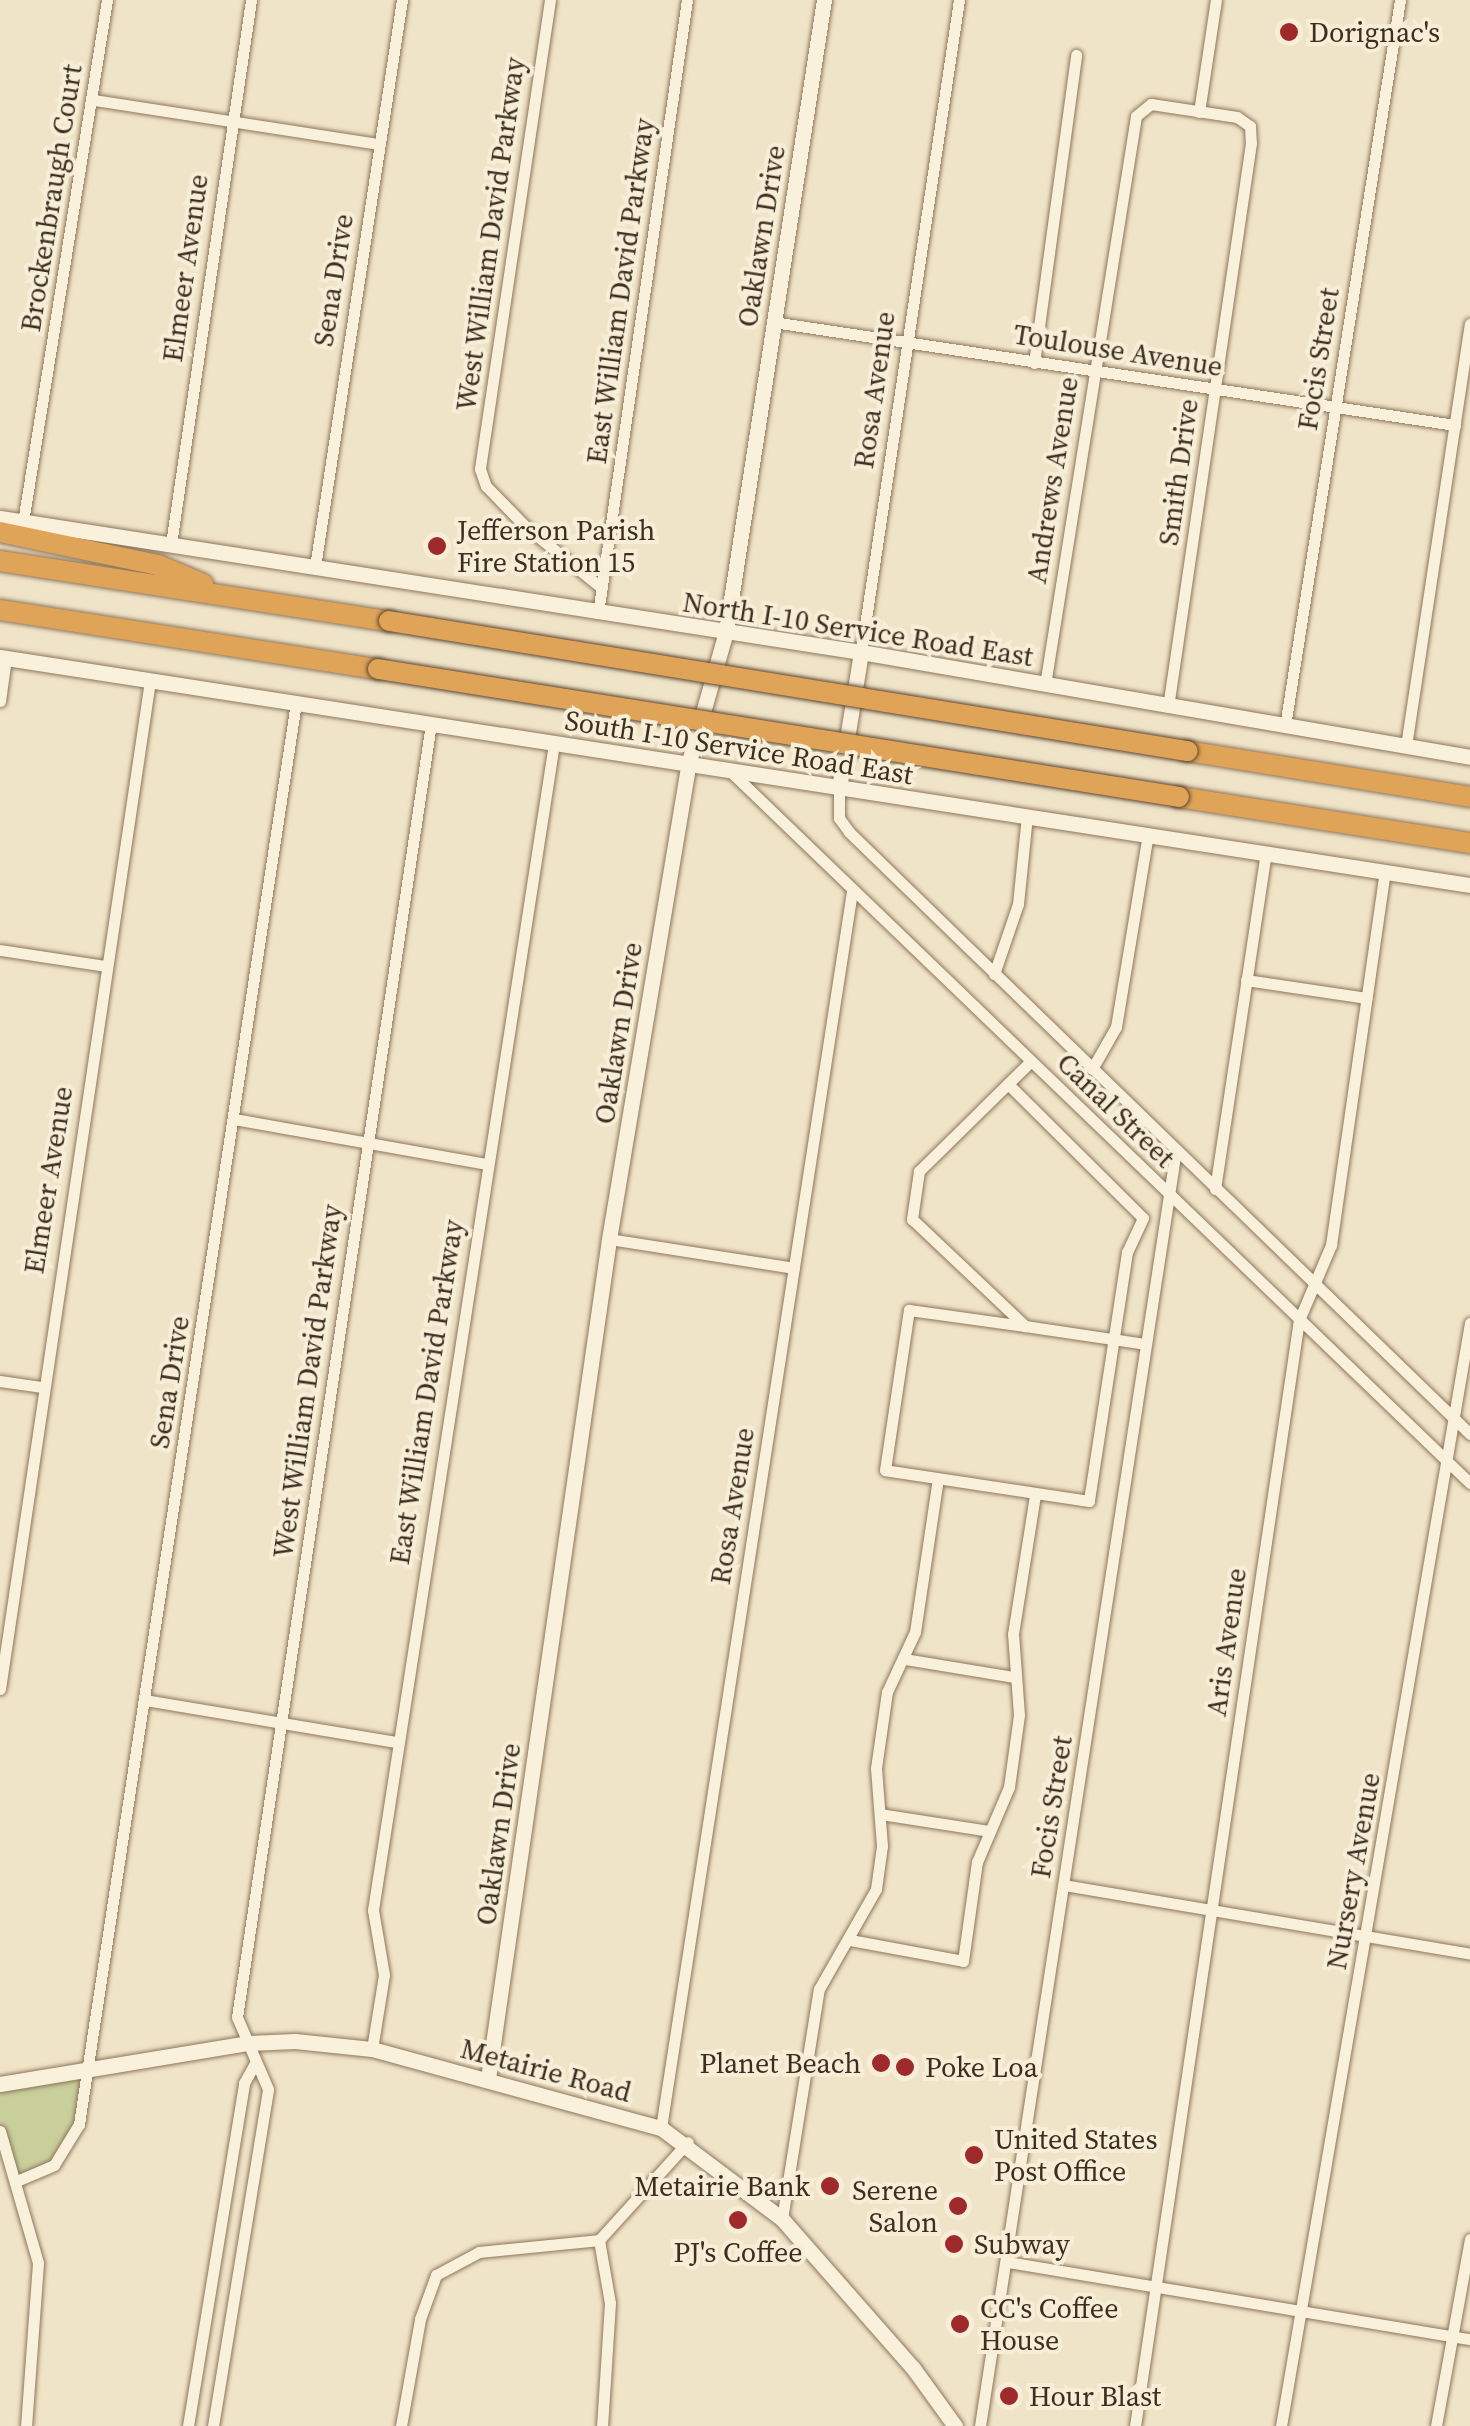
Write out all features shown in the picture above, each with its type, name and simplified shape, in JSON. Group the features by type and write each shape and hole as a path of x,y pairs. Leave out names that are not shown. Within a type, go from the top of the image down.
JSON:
{"highway":[{"path":"0,532 158,566 238,598"},
{"path":"0,562 389,620 1470,798"},
{"path":"0,610 1470,842"}],"street":[{"name":"Brockenbraugh Court","path":"23,522 94,100 107,0"},
{"name":"Elmeer Avenue","path":"170,544 251,0"},
{"name":"Sena Drive","path":"314,567 402,0"},
{"name":"West William David Parkway","path":"550,0 481,476 526,527 602,588"},
{"name":"East William David Parkway","path":"602,588 687,0"},
{"name":"Oaklawn Drive","path":"488,2079 610,1239 688,764 726,632 824,0"},
{"name":"Rosa Avenue","path":"838,788 862,652 959,0"},
{"path":"1199,112 1216,0"},
{"name":"Focis Street","path":"1285,726 1400,0"},
{"path":"1034,362 1076,55"},
{"path":"94,100 379,144"},
{"name":"Andrews Avenue","path":"1045,685 1094,372 1142,108 1199,112"},
{"name":"Smith Drive","path":"1168,706 1250,126 1236,116 1199,112"},
{"name":"Toulouse Avenue","path":"773,322 1455,425"},
{"path":"1406,746 1470,324"},
{"name":"North I-10 Service Road East","path":"0,518 862,652 1470,757"},
{"path":"598,612 602,588"},
{"path":"0,701 3,658"},
{"name":"South I-10 Service Road East","path":"3,658 1470,884"},
{"name":"Elmeer Avenue","path":"0,1689 40,1387 150,680"},
{"name":"Sena Drive","path":"19,2180 54,2165 73,2141 87,2068 296,703"},
{"name":"West William David Parkway","path":"213,2426 268,2089 238,2017 431,724"},
{"name":"East William David Parkway","path":"372,2049 384,1975 373,1910 554,744"},
{"name":"Canal Street","path":"730,771 1470,1483"},
{"name":"Canal Street","path":"838,788 840,818 848,832 1470,1434"},
{"path":"994,974 1018,904 1028,815"},
{"path":"1092,1069 1116,1027 1148,834"},
{"path":"1215,1188 1266,853"},
{"name":"Aris Avenue","path":"1135,2426 1300,1320 1331,1245 1386,871"},
{"name":"Rosa Avenue","path":"661,2128 852,892"},
{"path":"0,950 106,966"},
{"path":"1246,980 1367,998"},
{"path":"1024,1326 912,1219 919,1172 1030,1062"},
{"path":"1008,1084 1141,1211 1143,1229 1127,1252 1114,1340 1089,1501 885,1470 909,1310 1114,1340 1146,1344"},
{"path":"234,1119 486,1164"},
{"name":"Focis Street","path":"980,2426 1176,1150"},
{"path":"610,1239 794,1268"},
{"name":"Nursery Avenue","path":"1281,2426 1470,1323"},
{"path":"0,1381 40,1387"},
{"path":"782,2219 819,1989 876,1889 880,1814 876,1768 884,1711 915,1632 938,1479"},
{"path":"850,1940 963,1961 977,1862 1008,1787 1019,1715 1013,1634 1035,1495"},
{"path":"905,1659 1014,1678"},
{"path":"145,1700 398,1742"},
{"path":"880,1814 990,1830"},
{"path":"1064,1886 1470,1954"},
{"name":"Metairie Road","path":"0,2084 249,2042 372,2049 661,2128 688,2142 782,2219 913,2368 955,2426"},
{"path":"188,2426 244,2084 255,2063"},
{"path":"0,2131 19,2180 38,2263 26,2426"},
{"path":"401,2426 420,2318 436,2275 478,2252 598,2240 688,2142"},
{"path":"1436,2426 1470,2238"},
{"path":"598,2240 610,2303 602,2426"},
{"path":"1008,2262 1470,2339"}],"green space":[{"path":"87,2068 75,2136 54,2165 19,2180 0,2137 0,2087"}],"place":[{"name":"Dorignac's","path":"1289,32"},
{"name":"Jefferson Parish Fire Station 15","path":"437,546"},
{"name":"Planet Beach","path":"881,2063"},
{"name":"Poke Loa","path":"905,2067"},
{"name":"United States Post Office","path":"974,2155"},
{"name":"Metairie Bank","path":"830,2186"},
{"name":"Serene Salon","path":"958,2206"},
{"name":"PJ's Coffee","path":"738,2220"},
{"name":"Subway","path":"954,2244"},
{"name":"CC's Coffee House","path":"960,2324"},
{"name":"Hour Blast","path":"1009,2396"}]}
